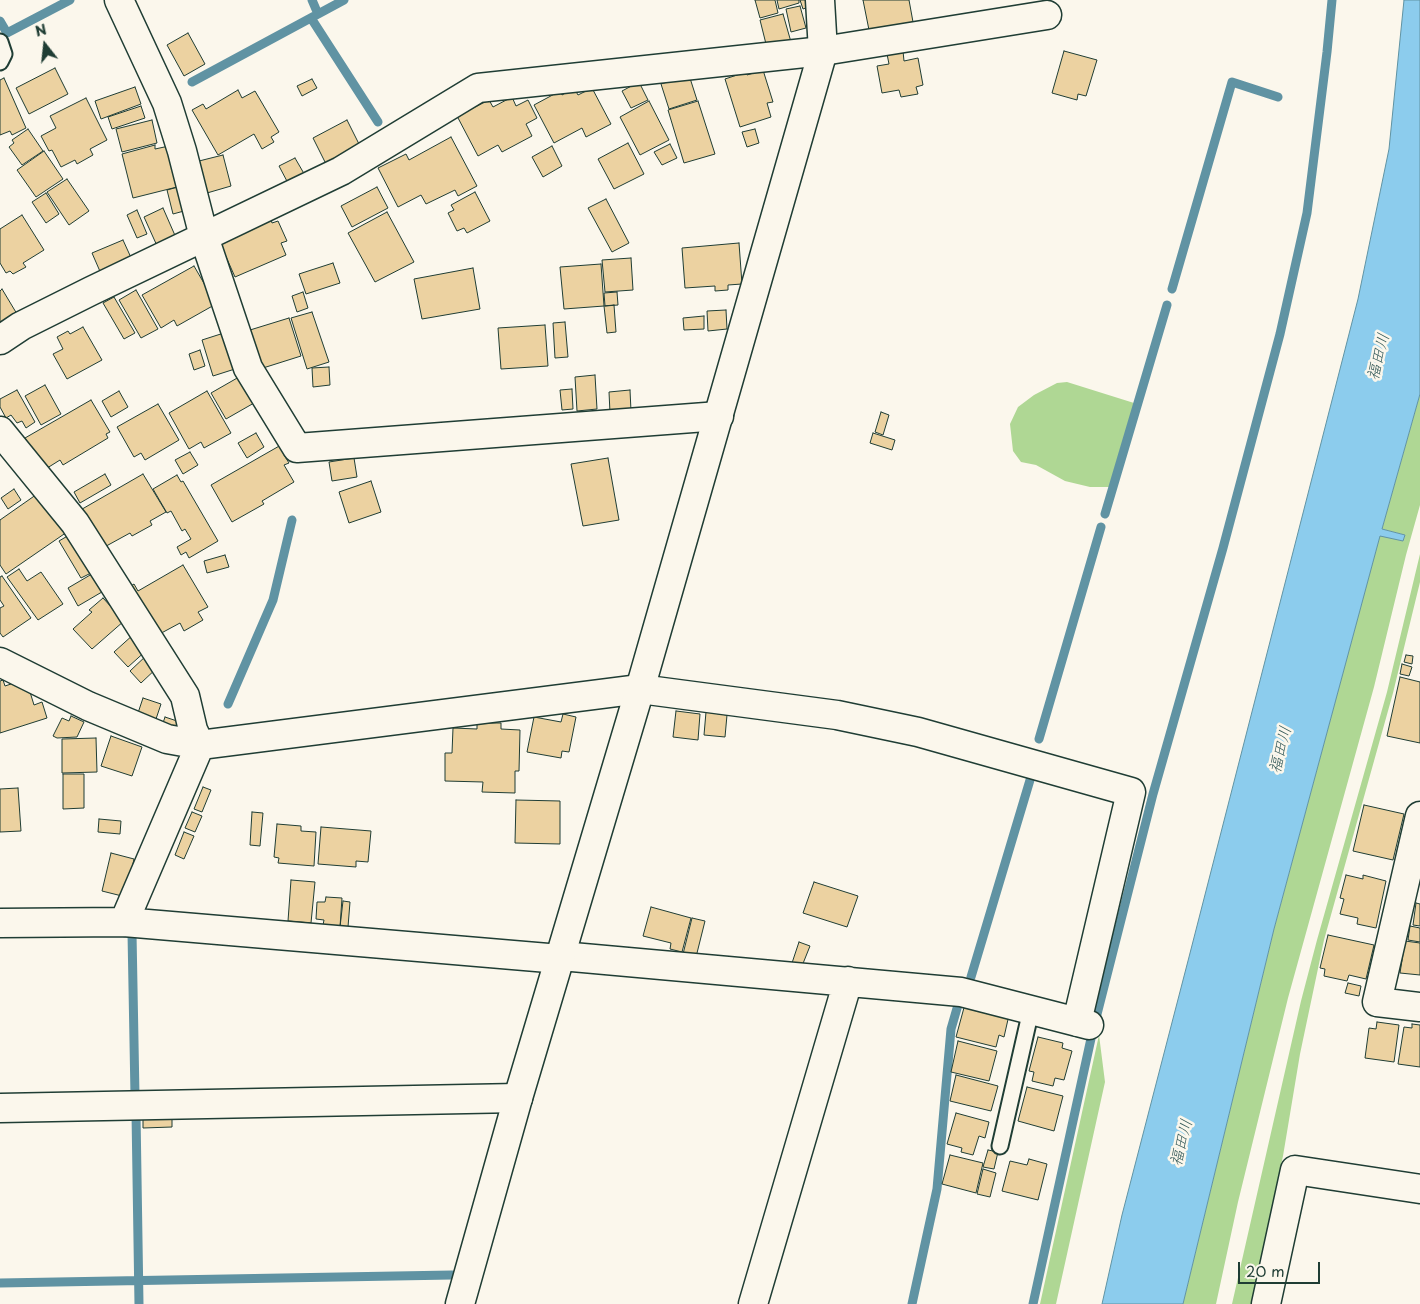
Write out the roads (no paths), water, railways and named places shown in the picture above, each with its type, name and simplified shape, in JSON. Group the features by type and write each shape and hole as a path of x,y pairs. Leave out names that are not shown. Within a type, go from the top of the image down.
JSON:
{"street":[{"path":"119,0 167,103 182,151 204,237 248,368 297,448 719,416"},
{"path":"460,1304 518,1098 640,689 823,51 820,0"},
{"path":"0,340 30,322 341,171 478,88 823,51 1047,16"},
{"path":"0,430 75,523 185,696 193,730 200,745 124,922"},
{"path":"0,662 88,706 167,739 200,745 640,689 837,715 918,732 1131,792 1083,1023 961,992 848,981 124,922 0,923"},
{"path":"1420,816 1415,859 1377,1002 1420,1007"},
{"path":"753,1304 848,981"},
{"path":"0,1108 518,1098"},
{"path":"1266,1304 1295,1170 1420,1189"}],"lane":[{"path":"0,42 4,54 0,62"},
{"path":"1000,1146 1031,1010"}],"water":[{"name":"福田川","path":"1404,0 1420,0 1420,394 1382,529 1405,535 1403,541 1380,536 1274,929 1183,1304 1102,1304 1122,1215 1358,299 1389,149"}],"waterway":[{"path":"0,21 7,33 70,0"},
{"path":"312,0 318,14"},
{"path":"192,82 344,0"},
{"path":"1033,1304 1092,1034 1153,794 1223,548 1280,334 1307,213 1332,0"},
{"path":"311,18 378,122"},
{"path":"1172,289 1232,82 1278,97"},
{"path":"1105,514 1167,305"},
{"path":"228,704 273,600 292,520"},
{"path":"1039,739 1101,527"},
{"path":"971,977 1033,770"},
{"path":"125,933 132,933 135,1096"},
{"path":"912,1304 937,1189 951,1029 960,998"},
{"path":"136,1113 139,1304"},
{"path":"0,1283 452,1275"}]}
